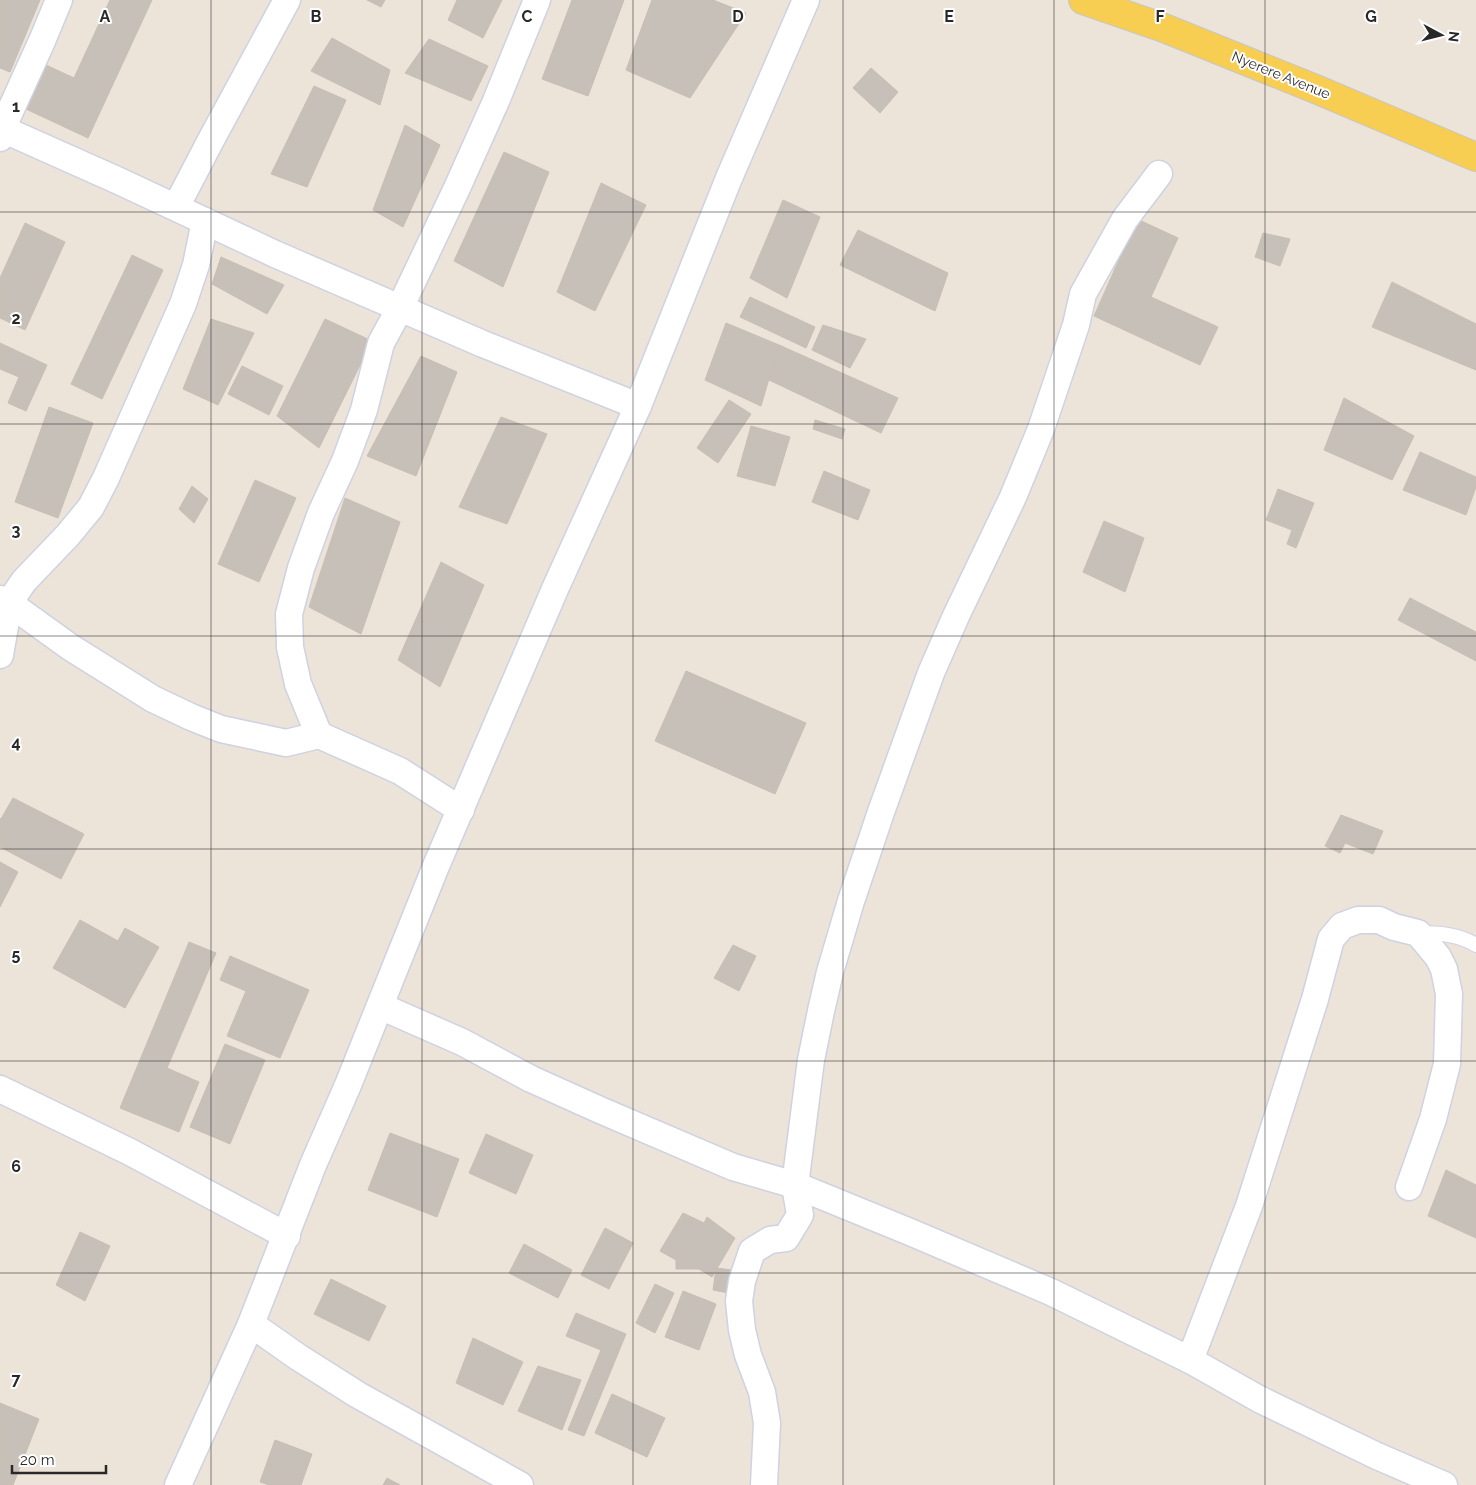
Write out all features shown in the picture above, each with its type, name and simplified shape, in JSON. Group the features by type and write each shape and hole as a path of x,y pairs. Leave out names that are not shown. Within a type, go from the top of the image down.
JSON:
{"main road":[{"name":"Nyerere Avenue","path":"1084,0 1164,28 1318,90 1476,157"}],"street":[{"path":"59,0 1,132 176,207 275,254 483,344 638,406"},
{"path":"176,207 287,0"},
{"path":"319,735 298,684 290,647 289,614 301,568 321,513 345,461 364,410 380,343 400,308 458,188 537,0"},
{"path":"178,1485 251,1324 287,1236 313,1165 436,866 462,810 555,589 638,406 729,178 806,0"},
{"path":"764,1485 767,1423 762,1392 748,1355 742,1330 739,1301 742,1281 752,1251 770,1240 786,1238 800,1215 795,1185 811,1060 830,972 881,812 931,673 1013,497 1041,430 1076,325 1084,294 1125,219 1159,174"},
{"path":"0,655 4,601 68,535 91,507 106,478 182,304 196,265 205,221"},
{"path":"4,601 70,647 154,698 191,717 221,729 286,743 319,735 400,772 462,810"},
{"path":"1190,1360 1255,1188 1316,999 1331,939 1342,926 1358,920 1379,920 1394,927 1418,933 1438,957 1444,969 1449,994 1447,1064 1433,1119 1408,1187"},
{"path":"380,1006 462,1042 531,1079 732,1167 795,1185 1051,1292 1190,1360 1259,1399 1377,1456 1444,1485"},
{"path":"0,1088 130,1152 287,1236"},
{"path":"251,1324 298,1357 358,1395 520,1485"}],"lane":[{"path":"1418,933 1437,933 1452,936 1476,945"}],"building":[{"path":"0,0 40,0 10,72 0,68"},
{"path":"110,0 152,0 88,138 26,109 46,65 74,78"},
{"path":"367,0 385,0 381,7"},
{"path":"457,0 502,0 483,38 448,20"},
{"path":"572,0 624,0 588,96 542,79"},
{"path":"652,0 713,0 746,13 690,98 626,70"},
{"path":"332,38 390,70 380,105 311,71"},
{"path":"429,39 488,66 471,101 405,73"},
{"path":"871,68 898,92 880,113 853,88"},
{"path":"314,86 346,100 307,187 271,174"},
{"path":"405,125 440,145 403,227 373,210"},
{"path":"504,152 549,172 503,287 454,261"},
{"path":"601,183 646,205 595,311 557,292"},
{"path":"783,200 820,217 787,298 750,278"},
{"path":"1137,219 1178,238 1151,297 1218,327 1200,365 1094,316"},
{"path":"25,223 65,242 25,330 0,318 0,278"},
{"path":"858,230 948,273 935,311 840,265"},
{"path":"1263,233 1290,239 1280,266 1255,257"},
{"path":"132,255 163,270 102,399 71,384"},
{"path":"221,257 284,285 267,314 212,284"},
{"path":"1392,282 1476,324 1476,370 1372,327"},
{"path":"750,297 815,327 806,348 740,317"},
{"path":"211,319 254,333 218,405 183,389"},
{"path":"325,319 372,341 319,448 277,416"},
{"path":"726,323 779,345 761,406 705,380"},
{"path":"823,325 866,339 850,368 812,350"},
{"path":"0,343 47,365 26,411 8,403 19,377 0,369"},
{"path":"779,345 898,398 881,433 769,380"},
{"path":"421,356 457,372 416,476 367,456"},
{"path":"242,366 283,386 269,415 228,394"},
{"path":"1344,398 1414,436 1392,480 1324,450"},
{"path":"729,400 751,414 718,463 697,448"},
{"path":"49,407 93,423 58,518 15,502"},
{"path":"501,417 547,434 507,524 459,507"},
{"path":"815,420 845,429 842,439 813,429"},
{"path":"751,426 790,437 775,486 737,476"},
{"path":"1420,452 1476,477 1476,487 1466,515 1403,490"},
{"path":"824,471 870,490 858,520 812,502"},
{"path":"255,480 296,498 259,582 218,564"},
{"path":"192,486 208,499 194,523 179,509"},
{"path":"1278,489 1314,503 1296,548 1287,544 1292,530 1266,520"},
{"path":"345,498 400,522 361,634 309,607"},
{"path":"1104,521 1144,538 1125,592 1083,572"},
{"path":"441,562 484,585 440,687 398,660"},
{"path":"1410,598 1476,632 1476,661 1398,620"},
{"path":"686,671 806,723 775,794 655,741"},
{"path":"13,798 84,834 61,879 0,847 0,818"},
{"path":"1341,815 1383,831 1373,854 1345,843 1340,853 1325,846"},
{"path":"0,862 18,872 0,907"},
{"path":"80,920 118,941 125,928 159,947 125,1008 53,968"},
{"path":"189,942 216,953 167,1068 199,1082 179,1132 120,1108"},
{"path":"733,945 756,956 739,991 714,978"},
{"path":"230,956 309,990 280,1058 227,1036 246,991 220,980"},
{"path":"225,1044 265,1060 230,1144 190,1127"},
{"path":"390,1133 459,1159 437,1217 368,1190"},
{"path":"486,1134 533,1155 516,1194 469,1173"},
{"path":"1446,1170 1476,1185 1476,1238 1428,1216"},
{"path":"683,1213 704,1223 707,1217 735,1238 712,1277 699,1269 676,1269 676,1260 660,1251"},
{"path":"605,1228 633,1243 609,1289 581,1275"},
{"path":"80,1232 110,1246 85,1301 56,1285"},
{"path":"524,1244 572,1270 558,1298 509,1273"},
{"path":"716,1268 732,1270 729,1293 713,1290"},
{"path":"331,1279 386,1306 369,1341 314,1314"},
{"path":"655,1284 674,1293 655,1333 636,1323"},
{"path":"683,1291 716,1304 699,1350 665,1337"},
{"path":"576,1313 626,1334 584,1436 568,1430 601,1350 566,1336"},
{"path":"473,1338 523,1362 503,1405 456,1383"},
{"path":"538,1366 581,1380 562,1430 518,1411"},
{"path":"612,1394 665,1418 647,1457 595,1433"},
{"path":"0,1403 39,1419 13,1485 0,1485"},
{"path":"275,1440 312,1454 301,1485 269,1485 260,1482"},
{"path":"387,1478 400,1485 383,1485"}]}
